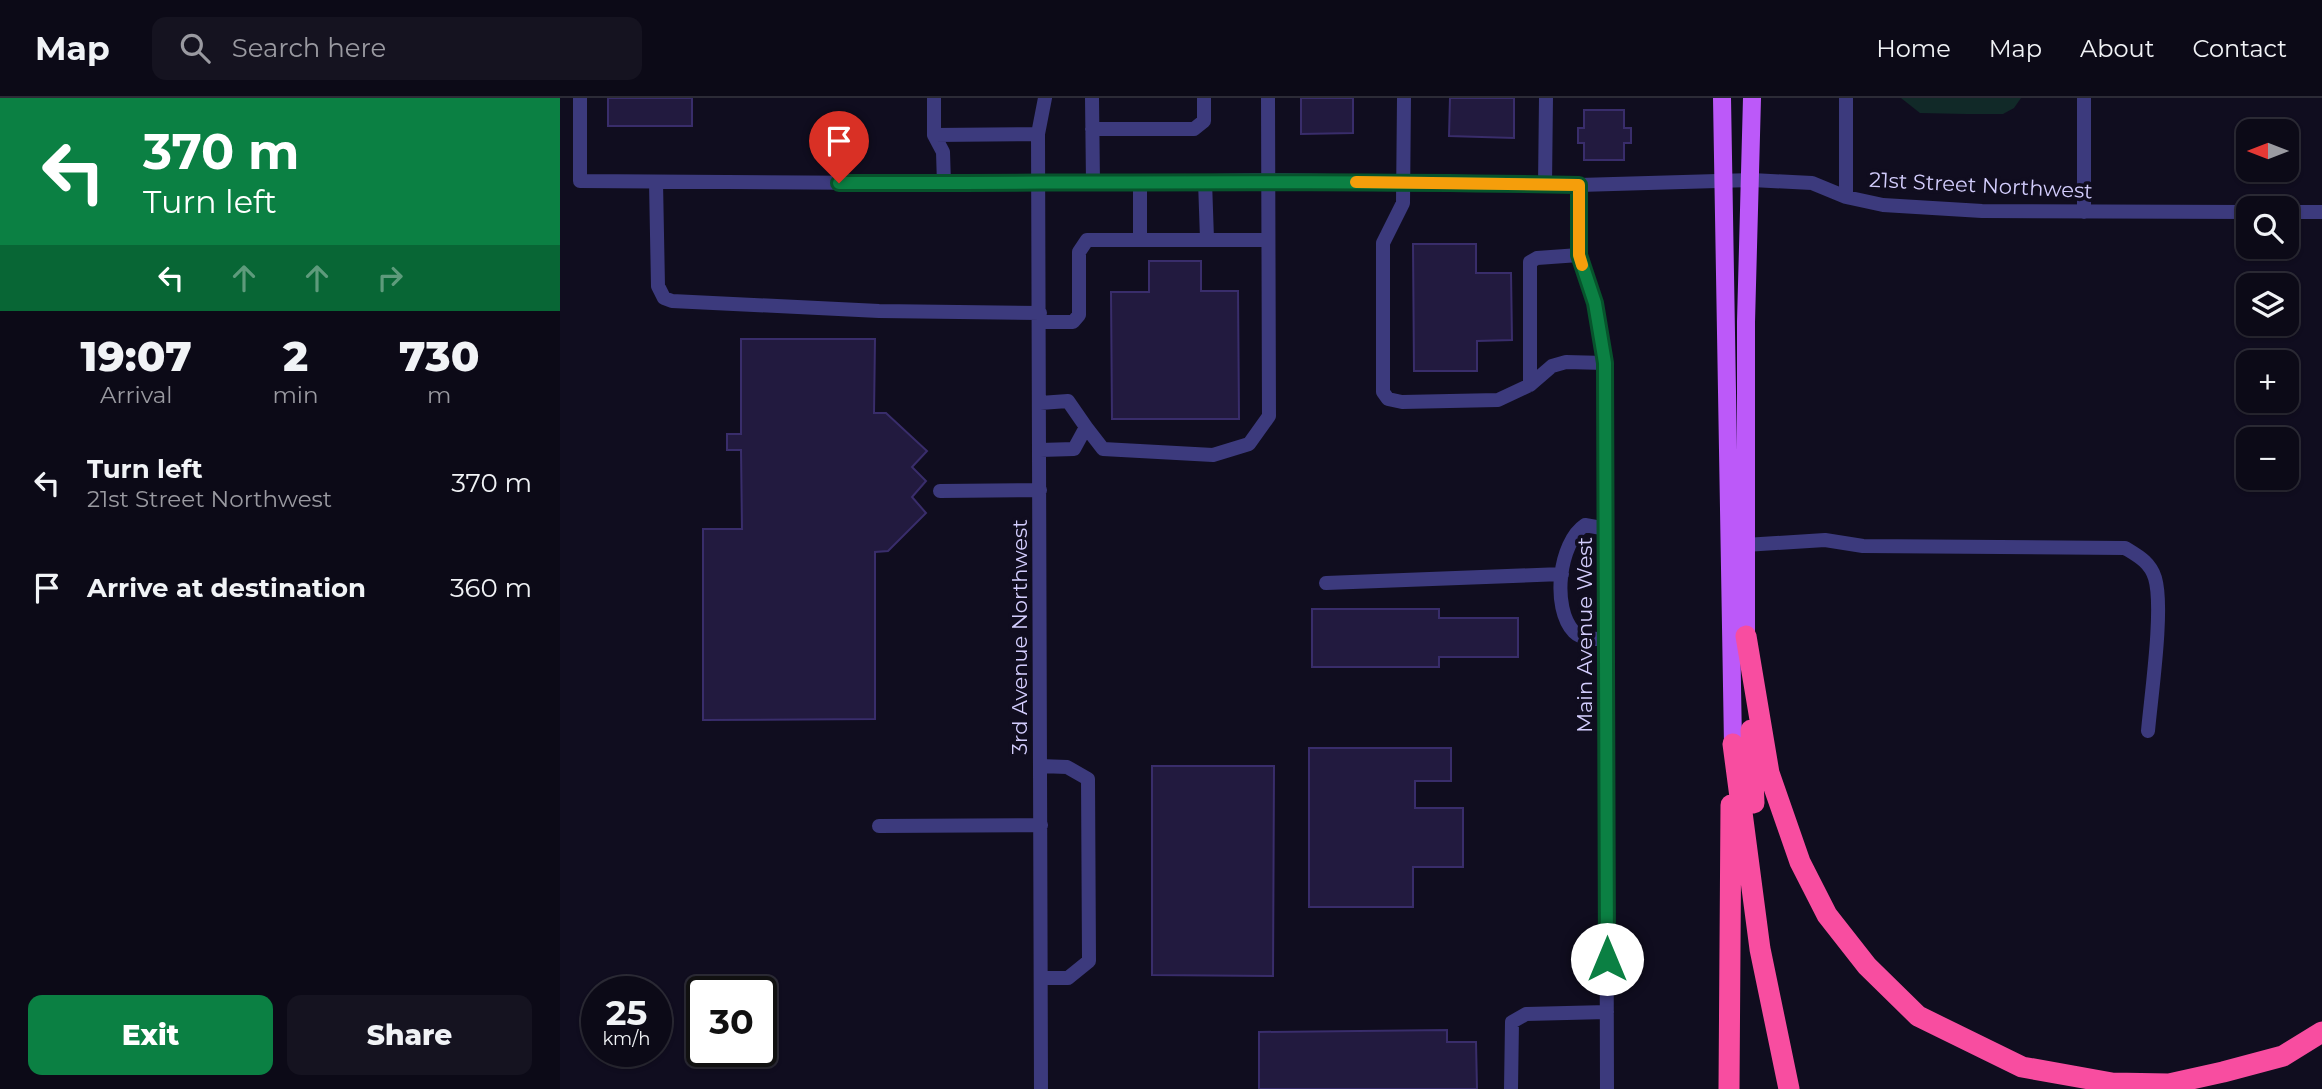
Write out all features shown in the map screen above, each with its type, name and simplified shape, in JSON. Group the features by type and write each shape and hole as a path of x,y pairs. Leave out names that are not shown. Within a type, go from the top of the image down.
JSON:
{"highway":[{"path":"1746,636 1760,948"},
{"path":"1746,636 1769,773 1800,862 1827,915 1867,966 1919,1016 2022,1067 2112,1083 2169,1084 2223,1072 2283,1056 2322,1032"},
{"path":"1734,744 1760,948 1789,1089"},
{"path":"1729,1089 1728,877 1734,744"}],"main road":[{"path":"1722,98 1734,744"},
{"path":"1746,636 1746,322 1752,180 1752,98"}],"street":[{"name":"21st Street Northwest","path":"580,98 580,181 1040,184 1268,180 1579,185 1752,180 1812,183 1846,197 1883,205 2084,212 2236,212"},
{"path":"934,98 934,135 943,152 944,184"},
{"name":"3rd Avenue Northwest","path":"1041,1089 1038,134 1045,98"},
{"path":"1092,98 1093,183"},
{"path":"1092,129 1194,129 1204,121 1204,98"},
{"path":"1040,403 1068,401 1103,449 1213,455 1249,444 1269,416 1268,98"},
{"path":"1404,98 1403,203 1382,243 1383,392 1388,399 1402,402 1498,400 1530,385 1552,366 1566,362 1605,363"},
{"path":"1545,185 1546,98"},
{"path":"1846,98 1846,197"},
{"path":"2084,98 2084,212"},
{"path":"934,135 1038,134"},
{"path":"1205,181 1207,239"},
{"path":"656,182 658,286 664,298 673,302 1040,318 1073,322 1079,315 1079,252 1087,240 1268,240"},
{"path":"1140,182 1140,240"},
{"name":"Main Avenue West","path":"1579,185 1579,255 1595,303 1605,363 1606,1089"},
{"path":"2299,212 2322,212"},
{"path":"1530,385 1530,262 1544,257 1579,255"},
{"path":"1040,450 1074,449 1086,427"},
{"path":"940,491 1040,490"},
{"path":"1607,529 1585,525 1574,532 1564,552 1562,574 1566,614 1574,632 1587,639 1607,639"},
{"path":"1745,545 1825,540 1863,546 2125,548 2144,559 2155,579 2157,615 2148,731"},
{"path":"1325,583 1562,574"},
{"path":"1040,766 1067,767 1088,779 1089,935 1089,961 1068,978 1041,978"},
{"path":"879,826 1041,825"},
{"path":"1511,1089 1512,1022 1526,1014 1607,1012"}],"green space":[{"path":"1901,98 2021,98 2014,108 2003,114 1966,114 1920,113"}],"building":[{"path":"608,98 692,98 692,126 608,126"},
{"path":"1301,98 1353,98 1353,133 1301,134"},
{"path":"1450,98 1514,98 1514,138 1449,136"},
{"path":"1584,110 1624,110 1624,128 1631,128 1631,143 1624,143 1624,160 1584,160 1584,143 1578,143 1578,128 1584,128"},
{"path":"1413,244 1476,244 1476,273 1511,273 1512,340 1477,341 1477,371 1414,371"},
{"path":"1149,261 1201,261 1201,291 1238,291 1239,419 1112,419 1111,292 1149,292"},
{"path":"741,339 875,339 874,413 886,413 927,451 912,467 926,481 912,497 926,513 888,551 875,552 875,719 703,720 703,529 742,529 741,450 727,450 727,434 741,434"},
{"path":"1312,609 1439,609 1439,618 1518,618 1518,657 1439,657 1439,667 1312,667"},
{"path":"1309,748 1451,748 1451,781 1415,781 1415,808 1463,808 1463,867 1413,867 1413,907 1309,907"},
{"path":"1152,766 1274,766 1273,976 1152,975"},
{"path":"1447,1030 1447,1042 1476,1042 1477,1089 1259,1089 1259,1032"}],"slow traffic":[{"path":"1356,182 1579,185 1579,255 1582,265"}],"route":[{"path":"839,183 1040,184 1268,180 1579,185 1579,255 1595,303 1605,363 1607,959"}]}
